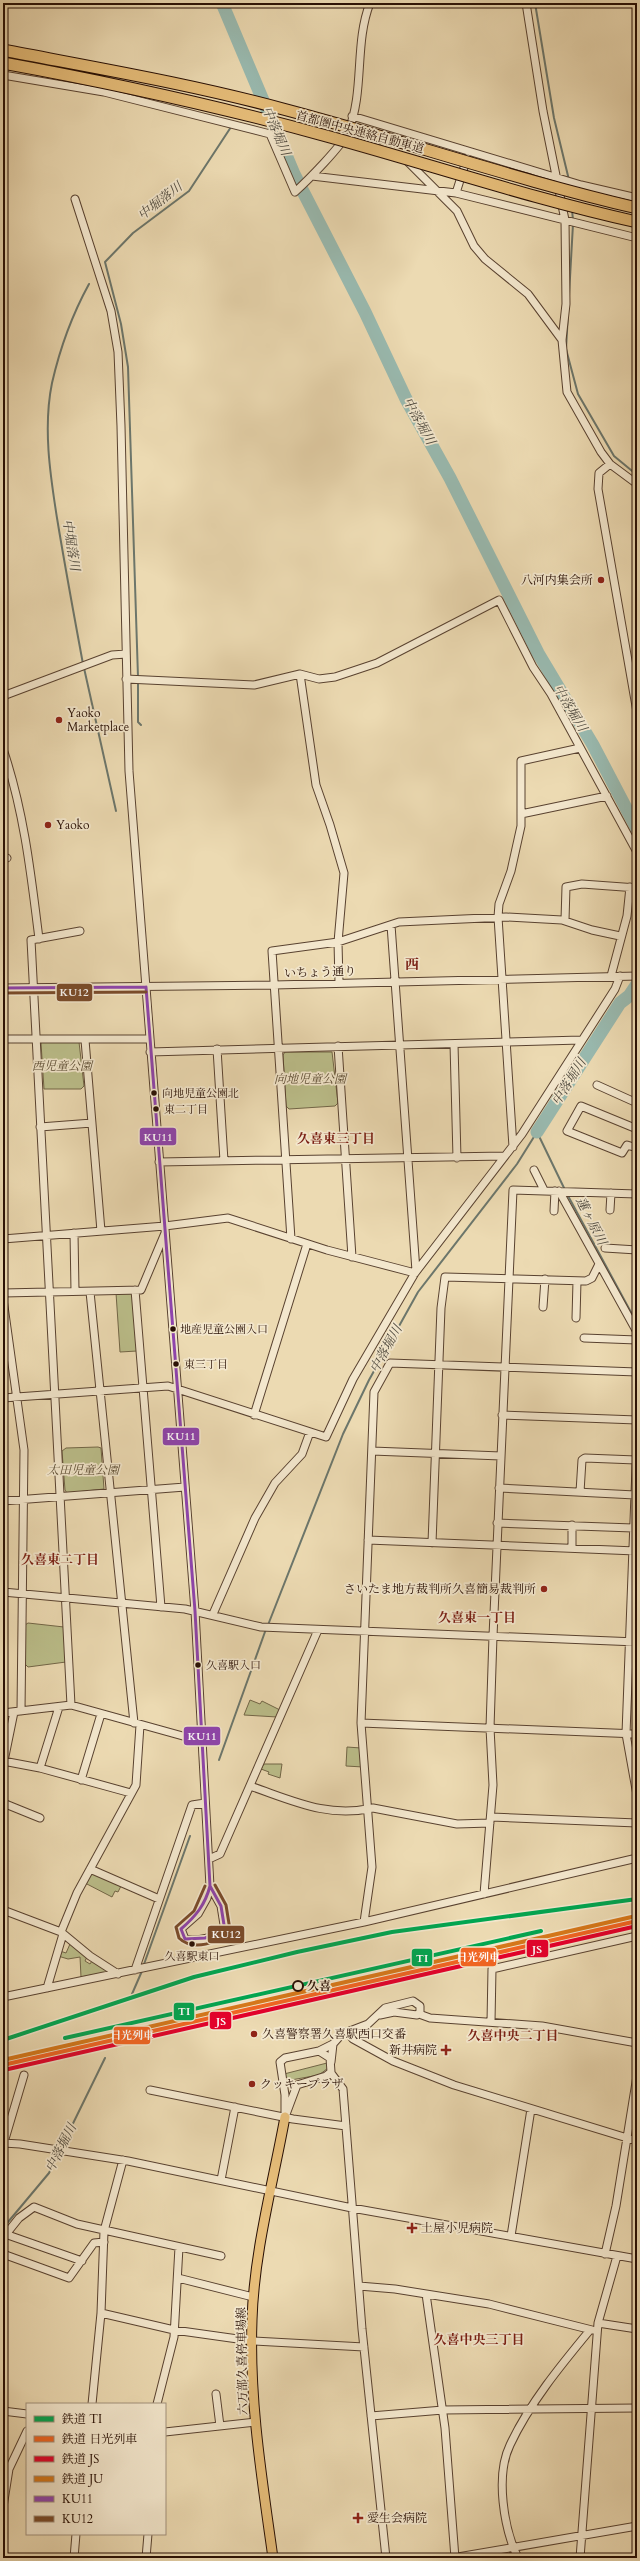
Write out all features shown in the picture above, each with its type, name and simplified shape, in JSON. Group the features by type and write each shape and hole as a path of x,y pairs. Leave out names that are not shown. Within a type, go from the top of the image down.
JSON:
{"highway":[{"name":"首都圏中央連絡自動車道","path":"3,50 195,88 281,108 530,181 637,208"},
{"name":"首都圏中央連絡自動車道","path":"3,63 74,76 236,112 412,160 524,194 637,222"}],"main road":[{"name":"六万部久喜停車場線","path":"272,2558 256,2422 252,2341 253,2297 285,2117"}],"street":[{"path":"3,75 104,92 270,134 295,192 312,176 348,134 356,93 360,43 370,3"},
{"path":"526,3 543,111 558,179 565,220 566,304 562,340 567,392 601,452 610,464 637,484"},
{"path":"352,116 558,179 637,198"},
{"path":"348,134 400,156 412,165 457,211 474,246 498,271 528,294 562,340"},
{"path":"456,193 469,152"},
{"path":"312,176 456,193 637,238"},
{"path":"75,199 111,311 118,352 129,771 195,1611 209,1859 210,1886 207,1898 198,1914 181,1929 185,1939 190,1940 220,1934 224,1931 221,1906 210,1886"},
{"path":"610,464 599,473 598,489 637,712"},
{"path":"126,679 254,685 300,674 319,679 335,677 377,663 499,600 533,667 551,694 637,852"},
{"path":"3,696 112,655 126,654"},
{"path":"300,674 316,785 330,825 344,873 338,942 339,983"},
{"path":"513,1147 498,917 499,904 511,871 521,826 521,761 580,748"},
{"path":"3,749 12,776 26,835 39,939"},
{"path":"521,814 607,796"},
{"path":"565,920 566,887 582,884 634,888 620,936 611,976"},
{"path":"291,1239 272,951 338,942 399,922 498,917 565,920 592,930 620,936"},
{"path":"391,925 398,1045 415,1272"},
{"path":"71,1706 31,940 80,931"},
{"path":"3,1398 55,1394 98,1393 166,1386 326,1437 354,1379 415,1272 513,1147 615,989 620,976"},
{"name":"いちょう通り","path":"3,988 274,985 634,976"},
{"path":"3,1039 150,1039"},
{"path":"84,1040 101,1231"},
{"path":"150,1052 581,1040"},
{"path":"454,1044 457,1158"},
{"path":"338,1046 352,1256"},
{"path":"217,1049 224,1161"},
{"path":"597,1085 637,1103"},
{"path":"637,1129 581,1106 567,1131 622,1153 627,1145 637,1148"},
{"path":"40,1127 92,1123"},
{"path":"159,1162 346,1160 505,1156"},
{"path":"534,1170 544,1190"},
{"path":"484,1894 492,1785 490,1728 496,1545 502,1415 507,1367 513,1190 637,1194"},
{"path":"554,1211 561,1191"},
{"path":"561,1191 637,1332"},
{"path":"610,1193 610,1210"},
{"path":"3,1239 101,1231 165,1229 228,1218 327,1250 415,1272"},
{"path":"3,1293 141,1290 165,1229"},
{"path":"74,1233 75,1291"},
{"path":"254,1415 307,1244"},
{"path":"605,1248 637,1250"},
{"path":"432,1542 439,1364 445,1276 586,1281 592,1278 599,1264"},
{"path":"544,1307 545,1279"},
{"path":"576,1318 577,1281"},
{"path":"135,1290 161,1607"},
{"path":"47,1988 62,1933 90,1869 136,1785 137,1724 98,1393 90,1292"},
{"path":"3,1299 5,1336 24,1450 22,1499 22,1594 18,1711 4,1761 40,1768 131,1793"},
{"path":"584,1338 637,1340"},
{"path":"364,1922 372,1867 369,1809 361,1722 374,1392 390,1363 637,1372"},
{"path":"502,1415 637,1420"},
{"path":"213,1614 255,1518 275,1483 302,1454 310,1432"},
{"path":"637,1442 633,1528 635,1551 629,1642 626,1734 637,1795"},
{"path":"372,1451 500,1456"},
{"path":"580,1492 582,1460 585,1458 636,1462"},
{"path":"3,1501 185,1487"},
{"path":"499,1488 635,1495"},
{"path":"498,1523 633,1528"},
{"path":"572,1525 572,1547"},
{"path":"368,1540 572,1547 635,1551"},
{"path":"3,1592 195,1611 273,1628 637,1642"},
{"path":"209,1859 220,1854 318,1630"},
{"path":"3,1713 71,1706 190,1738 201,1738"},
{"path":"40,1768 59,1707"},
{"path":"81,1780 101,1714"},
{"path":"361,1722 637,1734"},
{"path":"250,1786 323,1811 363,1812 369,1809 457,1824 490,1820 637,1823"},
{"path":"3,1803 40,1818"},
{"path":"136,1970 192,1805 205,1803"},
{"path":"3,1996 118,1974 364,1922 637,1858"},
{"path":"90,1869 159,1899"},
{"path":"3,1910 62,1933 118,1974"},
{"path":"491,2022 492,1969 637,1936"},
{"path":"285,2117 282,2079 279,2065 282,2060 319,2051 333,2044 338,2037 368,2024 385,2008 413,2001 420,2004 419,2014"},
{"path":"380,2014 394,2012 419,2014 428,2018 542,2026 637,2043"},
{"path":"347,2032 353,2039 393,2061 454,2085 626,2139 637,2141"},
{"path":"333,2044 331,2073 343,2089 364,2347 386,2558"},
{"path":"319,2051 327,2055 331,2063"},
{"path":"282,2079 286,2083 299,2084 331,2073"},
{"path":"24,2075 5,2141 123,2160 352,2208 637,2259"},
{"path":"605,2254 624,2164 626,2139 637,2076"},
{"path":"285,2117 293,2090 299,2084"},
{"path":"150,2090 285,2117 346,2126"},
{"path":"222,2180 235,2107"},
{"path":"511,2236 531,2109"},
{"path":"92,2403 101,2313 104,2231 123,2160"},
{"path":"82,2261 4,2236 19,2218 34,2207 63,2219 104,2231 221,2256"},
{"path":"3,2254 69,2278 94,2243 104,2242"},
{"path":"157,2403 174,2330 179,2247"},
{"path":"580,2558 592,2409 595,2328 617,2256"},
{"path":"178,2278 253,2297"},
{"path":"359,2286 426,2294 520,2310 595,2328 637,2328"},
{"path":"426,2294 443,2410 454,2558 513,2546 637,2526"},
{"path":"101,2313 174,2330 252,2341 364,2347"},
{"path":"518,2558 513,2546 501,2497 509,2446 565,2360 595,2328"},
{"path":"216,2394 220,2426"},
{"path":"371,2416 443,2410 637,2408"},
{"path":"3,2411 26,2414"},
{"path":"166,2432 256,2422"},
{"path":"3,2507 8,2484 9,2469 26,2433"},
{"path":"74,2558 76,2535"},
{"path":"146,2558 148,2535"}],"green space":[{"name":"西児童公園","path":"79,1042 84,1086 81,1089 44,1089 41,1043"},
{"name":"向地児童公園","path":"285,1052 332,1052 338,1103 335,1106 289,1109 286,1106 283,1055"},
{"path":"116,1293 132,1293 134,1297 137,1351 120,1352"},
{"name":"太田児童公園","path":"66,1448 101,1448 104,1489 67,1493 65,1490 62,1451"},
{"path":"28,1623 64,1627 66,1662 28,1667 25,1664 25,1625"},
{"path":"250,1700 260,1704 262,1701 280,1710 277,1717 244,1715"},
{"path":"347,1747 361,1748 363,1767 346,1766"},
{"path":"264,1764 282,1764 280,1778 268,1774 269,1772 261,1769"},
{"path":"91,1872 122,1884 118,1892 115,1891 112,1897 85,1883"},
{"path":"70,1944 87,1957 85,1961 90,1964 92,1961 108,1972 81,1977 80,1957 68,1959 58,1956 60,1951 66,1953"},
{"path":"327,2063 328,2068 319,2075 291,2080 284,2076 284,2074"}],"waterway":[{"name":"中落堀川","path":"222,3 294,174 365,312 406,399 450,478 538,653 593,745 637,829"},
{"path":"535,3 554,118 569,180"},
{"path":"138,677 128,367 121,324 105,262 133,233 189,191 231,127"},
{"path":"572,210 573,220"},
{"path":"573,224 566,349 578,394 614,456 637,475"},
{"name":"中堀落川","path":"83,664 52,485 48,450 48,416 52,383 59,357 67,332 89,284"},
{"name":"中堀落川","path":"84,668 116,811"},
{"path":"138,681 138,722 141,725"},
{"name":"中落堀川","path":"537,1132 620,1003 629,996 637,984"},
{"name":"蓮ヶ原川","path":"537,1132 565,1190"},
{"name":"中落堀川","path":"268,1625 343,1434 369,1380 418,1292 517,1164 537,1132"},
{"name":"蓮ヶ原川","path":"567,1194 633,1316"},
{"name":"中落堀川","path":"219,1760 266,1629"},
{"name":"中落堀川","path":"143,1967 190,1836"},
{"name":"中落堀川","path":"132,1994 142,1971"},
{"name":"中落堀川","path":"61,2148 105,2058"},
{"name":"中落堀川","path":"3,2228 49,2173 59,2152"}],"rail line":[{"name":"TI","path":"3,2040 194,1977 297,1952 392,1932 637,1899"},
{"name":"JU","path":"3,2060 636,1916"},
{"name":"日光列車","path":"3,2065 637,1921"},
{"name":"JS","path":"4,2070 637,1926"},
{"name":"TI","path":"65,2038 541,1931"}],"transit line":[{"name":"KU11","path":"146,987 195,1611 210,1886"},
{"name":"KU11","path":"3,988 146,987"},
{"name":"KU12","path":"3,993 146,992"},
{"name":"KU12","path":"205,1886 194,1911 176,1927 179,1938 191,1944 198,1945 213,1942 220,1939 230,1930 226,1905 215,1885"},
{"name":"KU11","path":"210,1886 221,1906 225,1931 205,1938 185,1939 181,1929 199,1910 210,1886"}],"place":[{"name":"八河内集会所","path":"601,580"},
{"name":"Yaoko Marketplace","path":"59,720"},
{"name":"Yaoko","path":"48,825"},
{"name":"向地児童公園北","path":"154,1093"},
{"name":"東二丁目","path":"156,1109"},
{"name":"地産児童公園入口","path":"173,1329"},
{"name":"東三丁目","path":"176,1364"},
{"name":"さいたま地方裁判所久喜簡易裁判所","path":"544,1589"},
{"name":"久喜駅入口","path":"198,1665"},
{"name":"久喜駅東口","path":"192,1944"},
{"name":"久喜","path":"298,1986"},
{"name":"久喜警察署久喜駅西口交番","path":"254,2034"},
{"name":"新井病院","path":"446,2050"},
{"name":"クッキープラザ","path":"252,2084"},
{"name":"土屋小児病院","path":"412,2228"},
{"name":"愛生会病院","path":"358,2518"}],"district":[{"name":"西","path":"412,964"},
{"name":"久喜東三丁目","path":"336,1139"},
{"name":"久喜東二丁目","path":"60,1560"},
{"name":"久喜東一丁目","path":"477,1618"},
{"name":"久喜中央二丁目","path":"513,2036"},
{"name":"久喜中央三丁目","path":"479,2340"}]}
